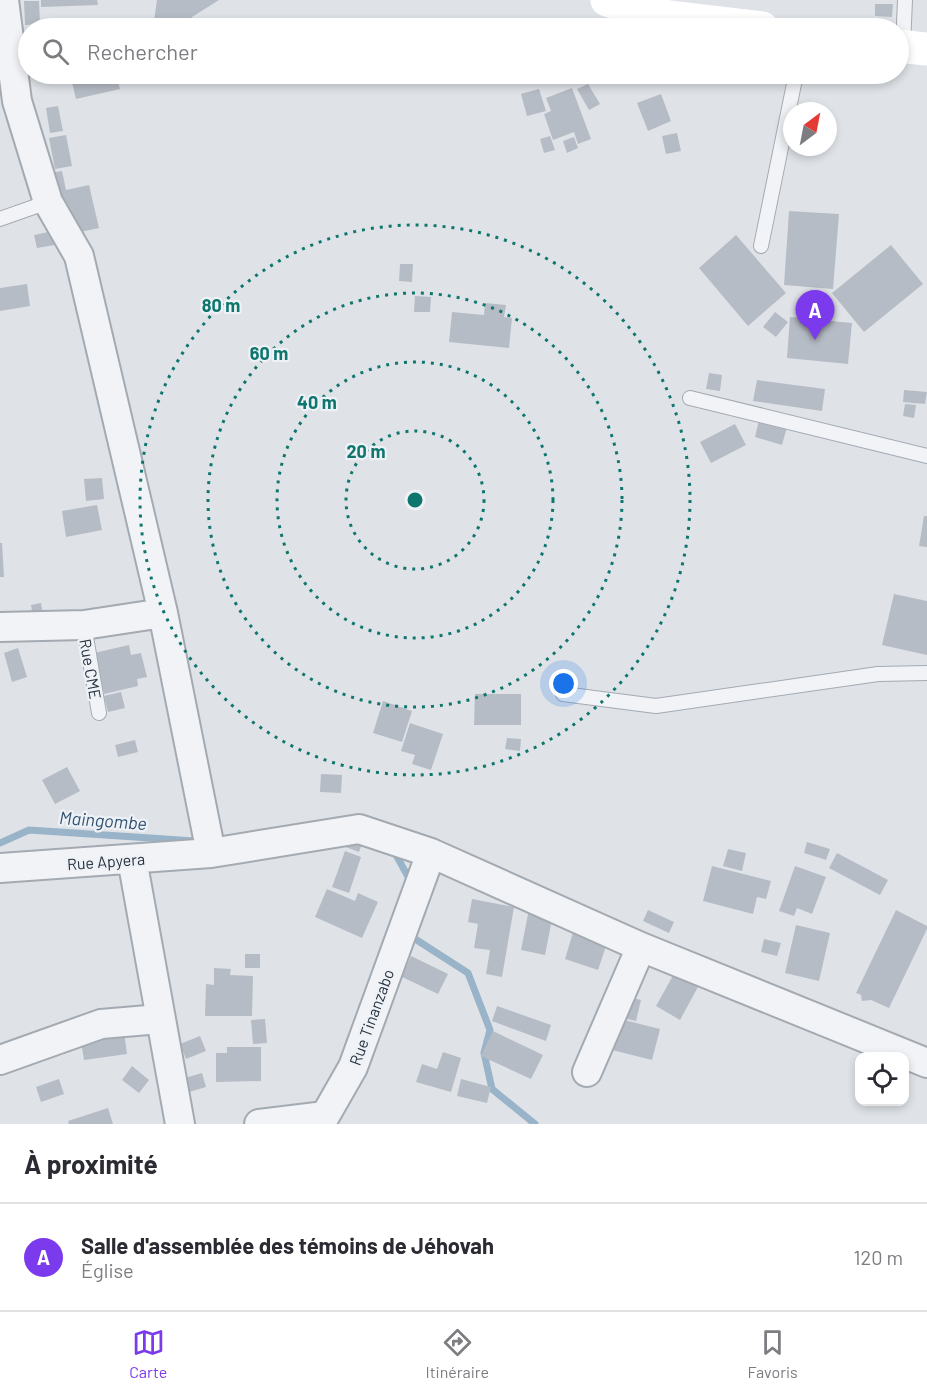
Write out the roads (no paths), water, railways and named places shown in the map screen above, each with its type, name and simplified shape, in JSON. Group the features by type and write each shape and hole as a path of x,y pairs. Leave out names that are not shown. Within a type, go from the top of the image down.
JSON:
{"street":[{"path":"4,0 7,83 48,202 79,256 163,613 210,845"},
{"path":"608,0 677,18"},
{"name":"Rue CME","path":"0,627 84,625 163,613"},
{"name":"Rue Apyera","path":"0,868 132,859 210,845 359,829 431,853 641,947 927,1063"},
{"name":"Rue Tinanzabo","path":"259,1124 325,1116 353,1067 431,853"},
{"path":"132,859 180,1124"},
{"path":"587,1072 641,947"},
{"path":"0,1060 101,1024 160,1019"}],"lane":[{"path":"905,0 907,18"},
{"path":"761,246 794,84"},
{"path":"0,219 48,202"},
{"path":"690,398 927,456"},
{"name":"Rue CME","path":"84,625 99,713"},
{"path":"563,694 656,706 878,674 927,673"}],"waterway":[{"name":"Maingombe","path":"0,843 29,830 195,841"},
{"path":"392,852 395,853 411,882"},
{"path":"409,935 468,973 490,1030 484,1053 492,1089 535,1124"}],"place":[{"name":"Salle d'assemblée des témoins de Jéhovah","path":"815,340"}]}
